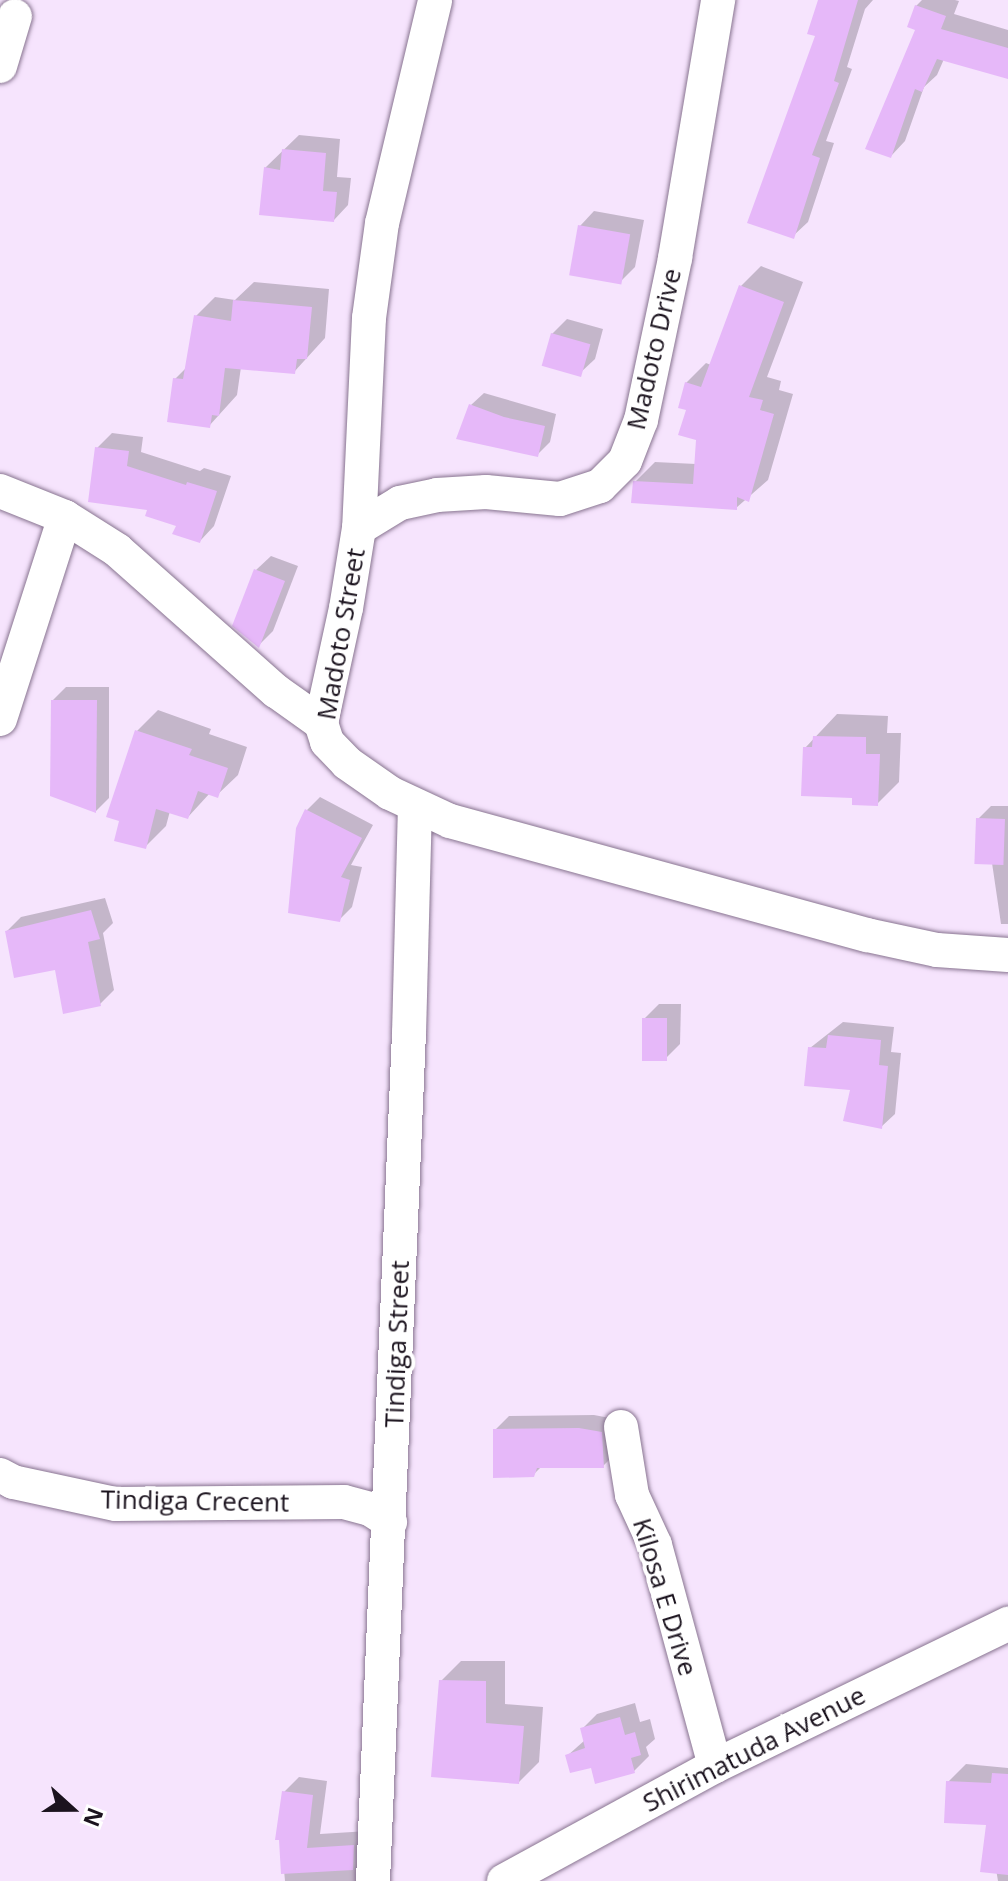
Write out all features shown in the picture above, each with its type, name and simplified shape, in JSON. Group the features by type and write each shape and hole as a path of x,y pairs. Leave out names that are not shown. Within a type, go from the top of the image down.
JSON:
{"street":[{"name":"Madoto Drive","path":"359,528 400,503 437,495 486,492 560,499 600,486 625,461 641,420 675,258 718,0"},
{"name":"Madoto Street","path":"435,1 382,223 369,318 359,528 346,608 321,723 327,742 347,763 415,806 450,821 561,854 867,935 937,950 1008,955"},
{"path":"0,66 15,16"},
{"path":"0,491 65,517 117,550 276,691 321,723"},
{"path":"0,719 65,517"},
{"name":"Tindiga Street","path":"373,1881 390,1522 415,806"},
{"name":"Kilosa E Drive","path":"621,1427 632,1495 655,1545 715,1766"},
{"name":"Tindiga Crecent","path":"0,1475 13,1482 116,1504 344,1502 370,1509 390,1522"},
{"name":"Shirimatuda Avenue","path":"504,1881 715,1766 1008,1624"}],"building":[{"path":"818,0 858,0 834,81 839,83 812,155 820,158 794,239 747,223 815,36 807,34"},
{"path":"915,5 946,16 941,29 1008,48 1008,79 937,59 922,92 915,89 891,158 865,149 915,30 907,27"},
{"path":"282,149 326,153 323,191 337,192 334,222 259,215 264,167 280,170"},
{"path":"578,225 630,234 621,284 569,275"},
{"path":"739,285 784,302 749,397 763,400 760,410 774,414 749,502 737,497 737,510 631,503 633,481 693,484 696,440 678,435 686,410 678,408 685,382 701,387"},
{"path":"233,300 312,307 307,359 297,359 295,374 225,368 219,416 212,415 210,428 167,422 173,378 183,379 194,315 231,321"},
{"path":"551,333 590,344 581,377 542,366"},
{"path":"469,404 504,417 545,426 538,457 456,439"},
{"path":"95,447 129,451 127,466 186,485 187,482 217,491 200,543 172,534 176,526 145,516 147,510 88,502"},
{"path":"254,569 285,581 259,648 232,626"},
{"path":"51,700 97,700 96,813 50,796"},
{"path":"135,730 192,749 189,755 228,768 218,798 198,791 188,819 156,809 146,849 114,841 119,821 106,817"},
{"path":"813,736 866,737 866,754 880,754 878,806 852,805 852,798 801,796 803,747 812,747"},
{"path":"305,809 362,838 341,877 350,880 340,922 288,913 296,828"},
{"path":"976,818 1005,819 1003,865 974,864"},
{"path":"91,910 100,939 88,942 101,1006 63,1014 55,970 14,978 5,931"},
{"path":"642,1018 667,1018 667,1061 642,1061"},
{"path":"828,1035 881,1040 879,1065 888,1066 882,1129 843,1121 850,1090 804,1086 808,1047 826,1048"},
{"path":"579,1428 602,1432 604,1468 537,1468 534,1477 493,1478 493,1429"},
{"path":"439,1680 486,1681 486,1723 524,1726 519,1784 431,1777"},
{"path":"620,1717 625,1735 635,1732 641,1755 631,1758 635,1773 595,1784 591,1768 570,1773 565,1755 585,1748 580,1728"},
{"path":"992,1773 1008,1774 1008,1875 980,1872 986,1825 944,1823 946,1781 991,1783"},
{"path":"282,1791 313,1795 307,1848 354,1845 353,1870 281,1874 279,1840 275,1840"}]}
